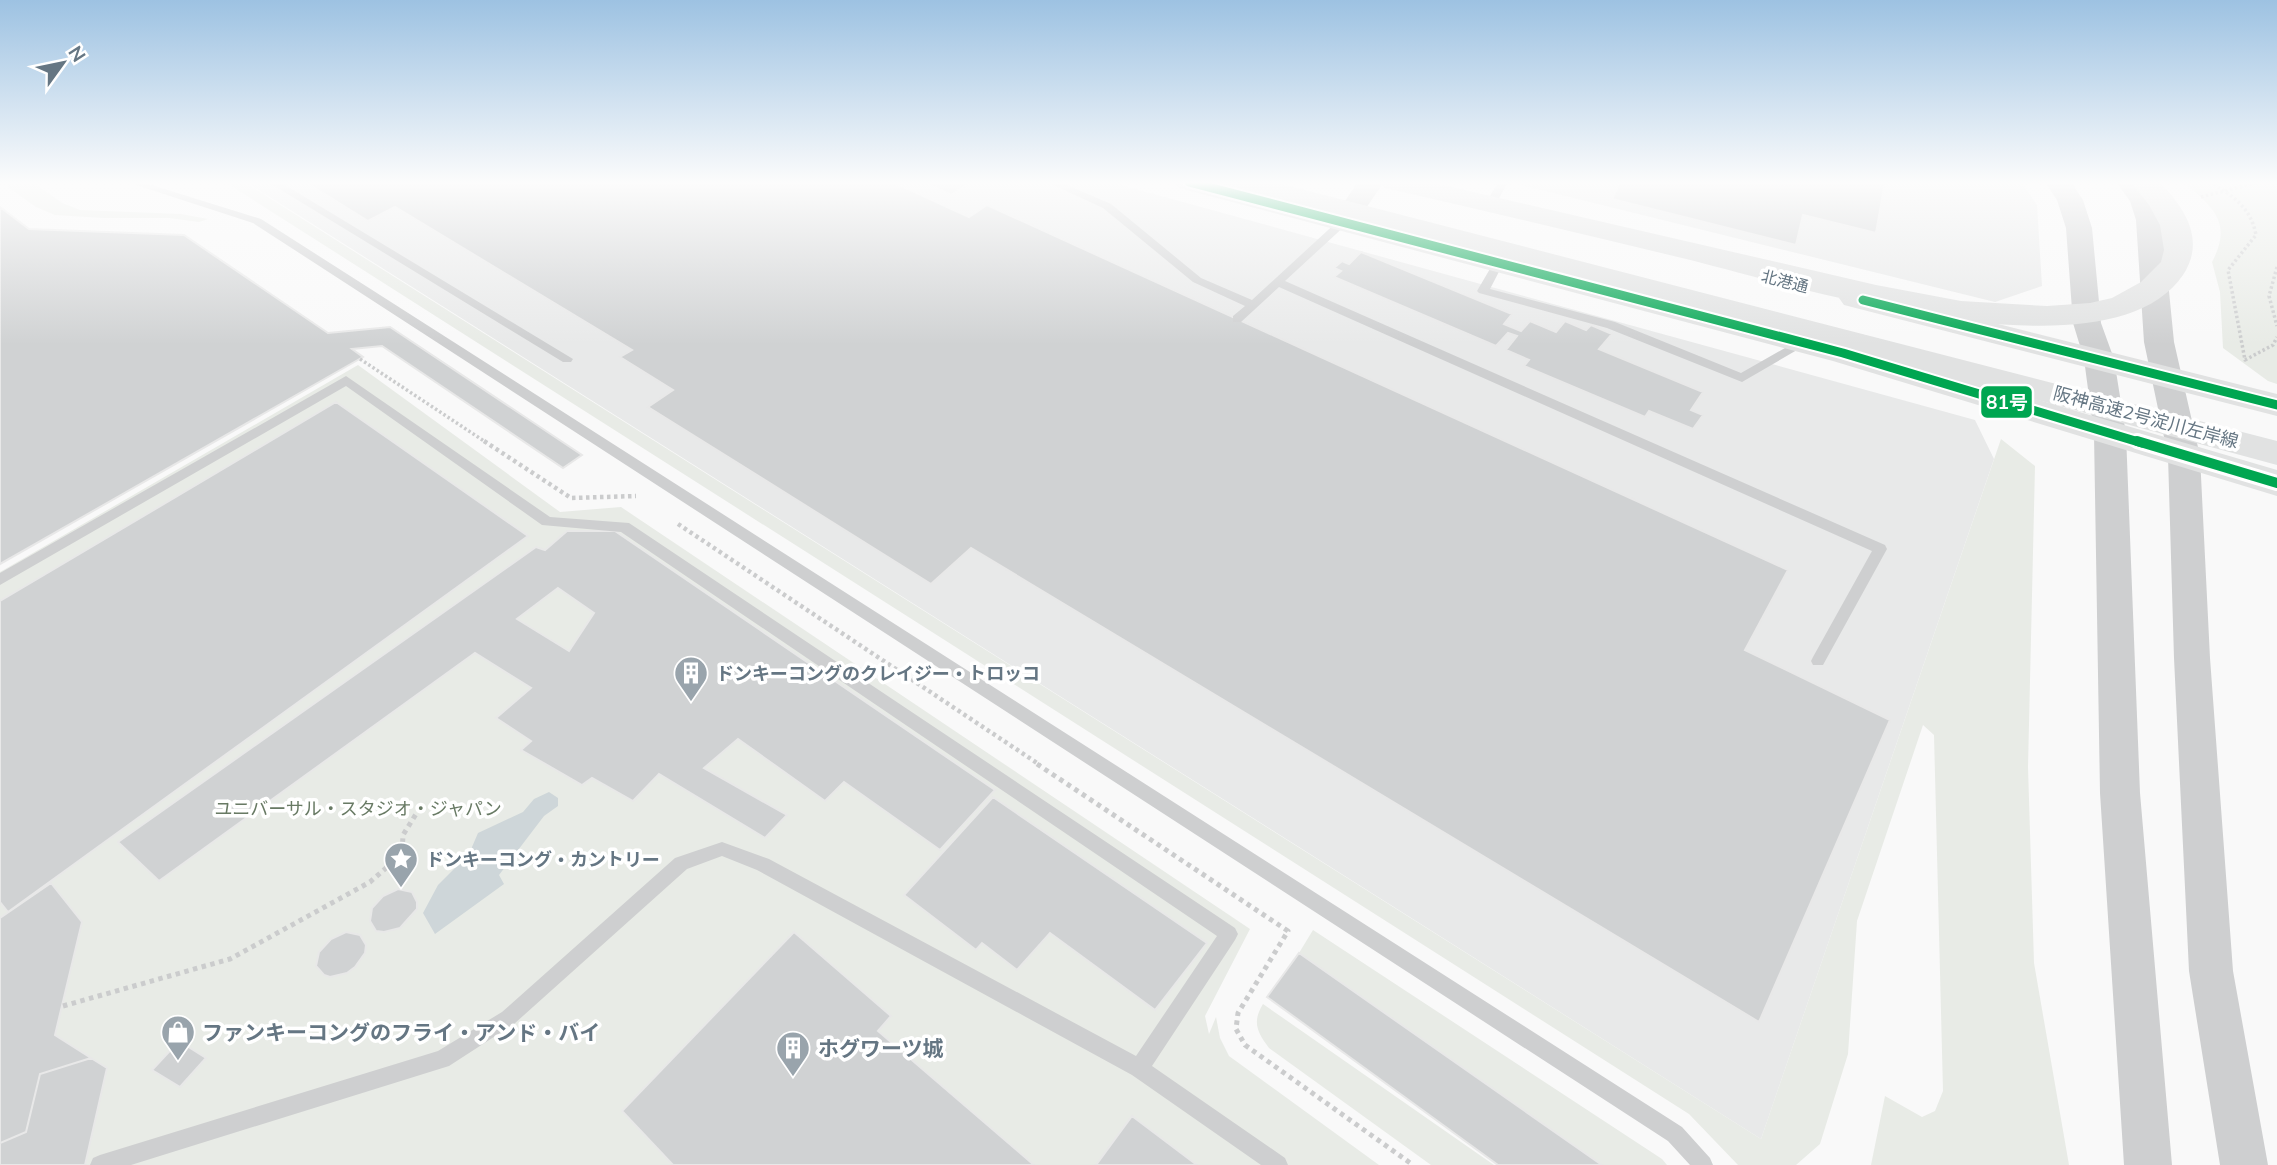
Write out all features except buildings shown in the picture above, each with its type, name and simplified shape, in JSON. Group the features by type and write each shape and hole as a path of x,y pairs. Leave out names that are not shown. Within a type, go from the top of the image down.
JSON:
{"main road":[{"path":"1400,236 1803,343 2277,483"},
{"name":"阪神高速2号淀川左岸線","path":"1452,236 1779,320 2277,453"},
{"name":"阪神高速2号淀川左岸線","path":"1551,236 2277,426"},
{"path":"1626,236 1878,295 1990,315 2043,316 2093,313 2126,303 2152,291 2174,269 2180,246 2178,236"},
{"name":"北港通","path":"1651,236 2165,376"},
{"path":"2165,376 2277,405"}],"street":[{"path":"2080,236 2087,323 2099,359 2110,434 2120,793 2127,927 2148,1165"},
{"path":"2150,236 2159,342 2184,456 2193,672 2211,971 2244,1165"}],"lane":[{"path":"282,236 1675,1134 1703,1165"},
{"path":"364,236 568,359"},
{"path":"1145,236 1197,280 1253,305"},
{"path":"1237,319 1279,282 1315,236"},
{"path":"1499,262 1483,291 1611,325 1742,378 1803,343"},
{"path":"1279,282 1880,549 1818,661"},
{"path":"0,580 346,380 547,522 624,527 1229,934 1139,1068"},
{"path":"100,1165 442,1059 508,1018 681,863 722,849 763,864 1139,1068 1278,1165"}],"path":[{"path":"2255,236 2228,270 2245,360 2273,345 2277,337"},
{"path":"2277,267 2270,283 2269,296 2277,326"},
{"path":"62,1006 230,959 370,882 402,854 403,835 421,806"}],"shaded area":[{"path":"332,236 1308,236 1975,420 1994,459 1761,1139"},
{"path":"1729,236 2039,236 2042,286 1995,302"},
{"path":"549,792 558,798 558,806 544,816 499,875 504,884 435,934 423,913 438,885 469,854 478,833 523,812 534,799"}],"green space":[{"path":"310,236 330,236 1761,1139 2001,439 2035,466 2028,767 2034,963 2069,1165 1871,1165 1885,1096 1922,1117 1935,1111 1943,1091 1934,735 1923,725 1857,921 1848,1054 1820,1144 1796,1165 1738,1165 1689,1114"},
{"path":"2221,236 2277,236 2277,384 2268,381 2223,348 2220,292 2212,262"},
{"name":"ユニバーサル・スタジオ・ジャパン","path":"358,365 560,512 621,507 1250,929 1205,1016 1209,1034 1216,1017 1220,1038 1229,1056 1379,1165 0,1165 0,572"},
{"path":"1313,930 1662,1159 1667,1165 1602,1165 1299,953"},
{"path":"1263,1004 1494,1165 1431,1165 1269,1048 1257,1027"}],"transit line":[{"name":"81号","path":"1397,236 1843,353 2277,483"},
{"name":"81号","path":"1863,300 2277,405"}],"place":[{"name":"ドンキーコングのクレイジー・トロッコ","path":"691,703"},
{"name":"ドンキーコング・カントリー","path":"401,889"},
{"name":"ファンキーコングのフライ・アンド・バイ","path":"178,1062"},
{"name":"ホグワーツ城","path":"793,1078"}]}
